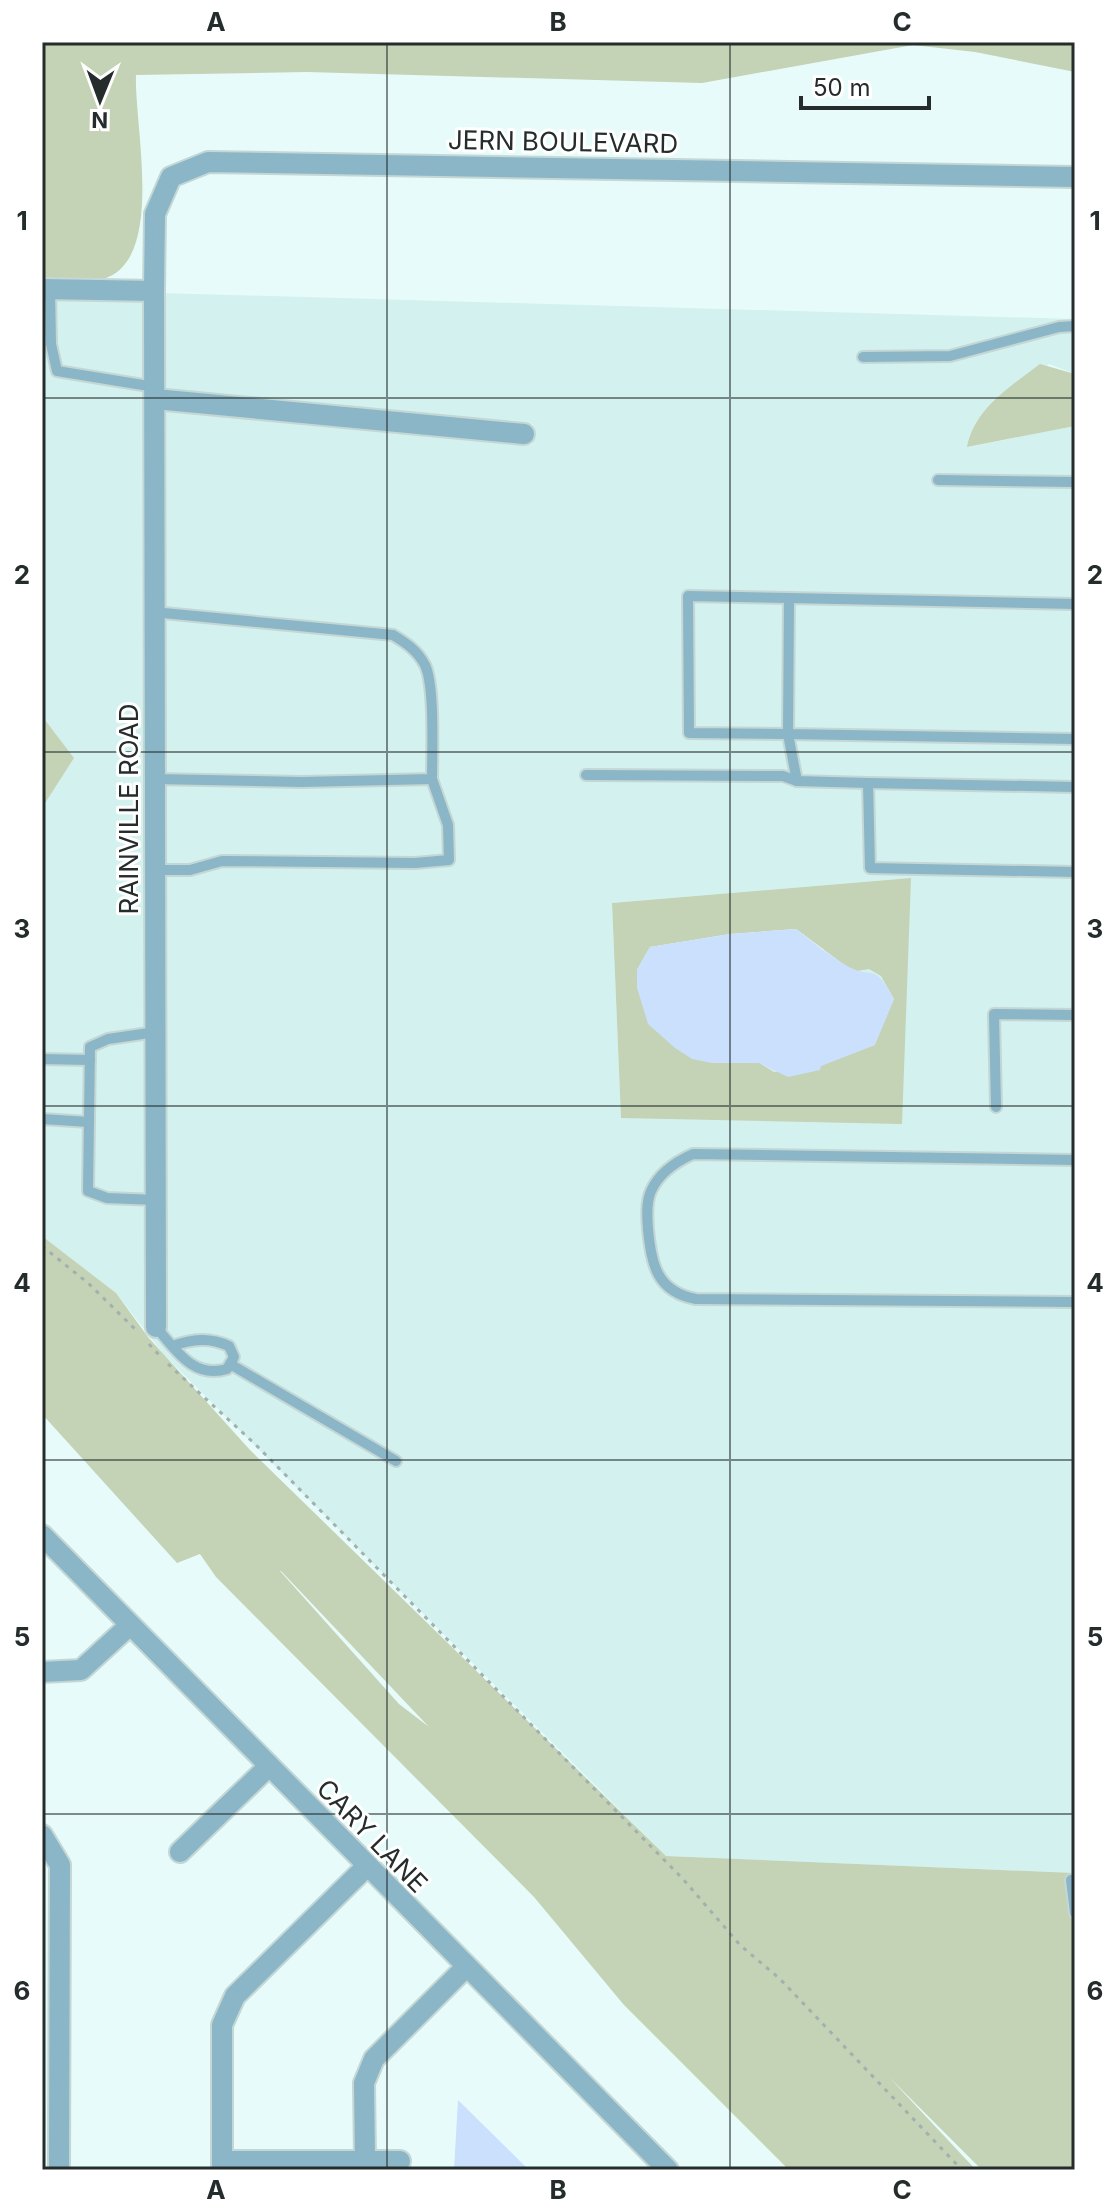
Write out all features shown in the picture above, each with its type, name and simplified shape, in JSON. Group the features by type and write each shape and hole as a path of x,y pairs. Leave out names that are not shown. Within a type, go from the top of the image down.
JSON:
{"street":[{"name":"JERN BOULEVARD","path":"154,291 155,214 171,177 208,162 1075,177"},
{"path":"46,289 154,291"},
{"name":"RAINVILLE ROAD","path":"154,291 156,1327"},
{"path":"155,393 524,434"},
{"name":"CARY LANE","path":"42,1535 668,2170"},
{"path":"42,1672 81,1670 130,1625"},
{"path":"180,1852 268,1767"},
{"path":"44,1835 60,1865 59,2170"},
{"path":"366,1867 235,1996 222,2025 222,2165 400,2161"},
{"path":"365,2160 364,2083 374,2059 466,1967"}],"lane":[{"path":"46,289 57,371 155,393"},
{"path":"863,357 950,356 1059,327 1075,326"},
{"path":"938,480 1075,482"},
{"path":"1075,604 688,596 689,733 1075,739"},
{"path":"789,598 788,734 797,781"},
{"path":"153,612 393,635 413,648 426,667 432,779 448,825 449,860 415,863 222,861 190,870 155,870"},
{"path":"586,775 783,776 797,781 1075,787"},
{"path":"155,779 302,782 432,779"},
{"path":"868,783 870,868 1075,872"},
{"path":"996,1107 994,1014 1075,1015"},
{"path":"156,1032 108,1039 90,1047 88,1191 107,1198 156,1200"},
{"path":"42,1059 90,1060"},
{"path":"42,1119 89,1122"},
{"path":"1075,1160 693,1154 657,1179 649,1194 647,1215 651,1262 657,1276 680,1296 1075,1302"},
{"path":"156,1327 187,1364 214,1373 230,1364 234,1357 229,1346 217,1340 194,1339 172,1346"},
{"path":"230,1364 396,1461"},
{"path":"1071,1880 1075,1913"}],"path":[{"path":"42,1246 88,1283 176,1373 266,1456 683,1879 740,1945 780,1979 873,2073 962,2170"}],"shaded area":[{"path":"163,293 1075,319 1075,374 1049,364 968,447 1075,426 1075,1873 666,1856 165,1356 116,1293 42,1236 42,808 74,758 42,716 42,299 145,301 146,810 163,410 532,444 533,424 163,390","holes":["911,878 621,1118 612,903"]},
{"path":"796,929 847,966 877,975 887,987 894,999 875,1045 821,1066 820,1070 788,1077 759,1063 712,1063 692,1059 648,1024 637,988 637,970 650,947 730,934"},
{"path":"458,2100 529,2170 454,2170"}],"green space":[{"path":"42,42 1075,42 1075,72 975,52 913,45 702,83 307,72 136,75 142,189 141,220 134,247 122,267 103,279 81,282 42,279"},
{"path":"1040,364 1075,374 1075,426 967,447 971,433 985,410"},
{"path":"42,716 74,758 42,808"},
{"path":"911,878 902,1124 621,1118 612,903","holes":["796,929 857,971 869,969 881,976 894,999 874,1045 820,1066 774,1072 637,988 637,970 650,947 730,934"]},
{"path":"42,1236 116,1293 148,1337 250,1450 666,1856 1075,1873 1075,2170 982,2170 889,2077 976,2170 789,2170 624,2005 534,1897 216,1577 200,1554 177,1563 42,1414","holes":["281,1571 429,1727 399,1704"]}]}
